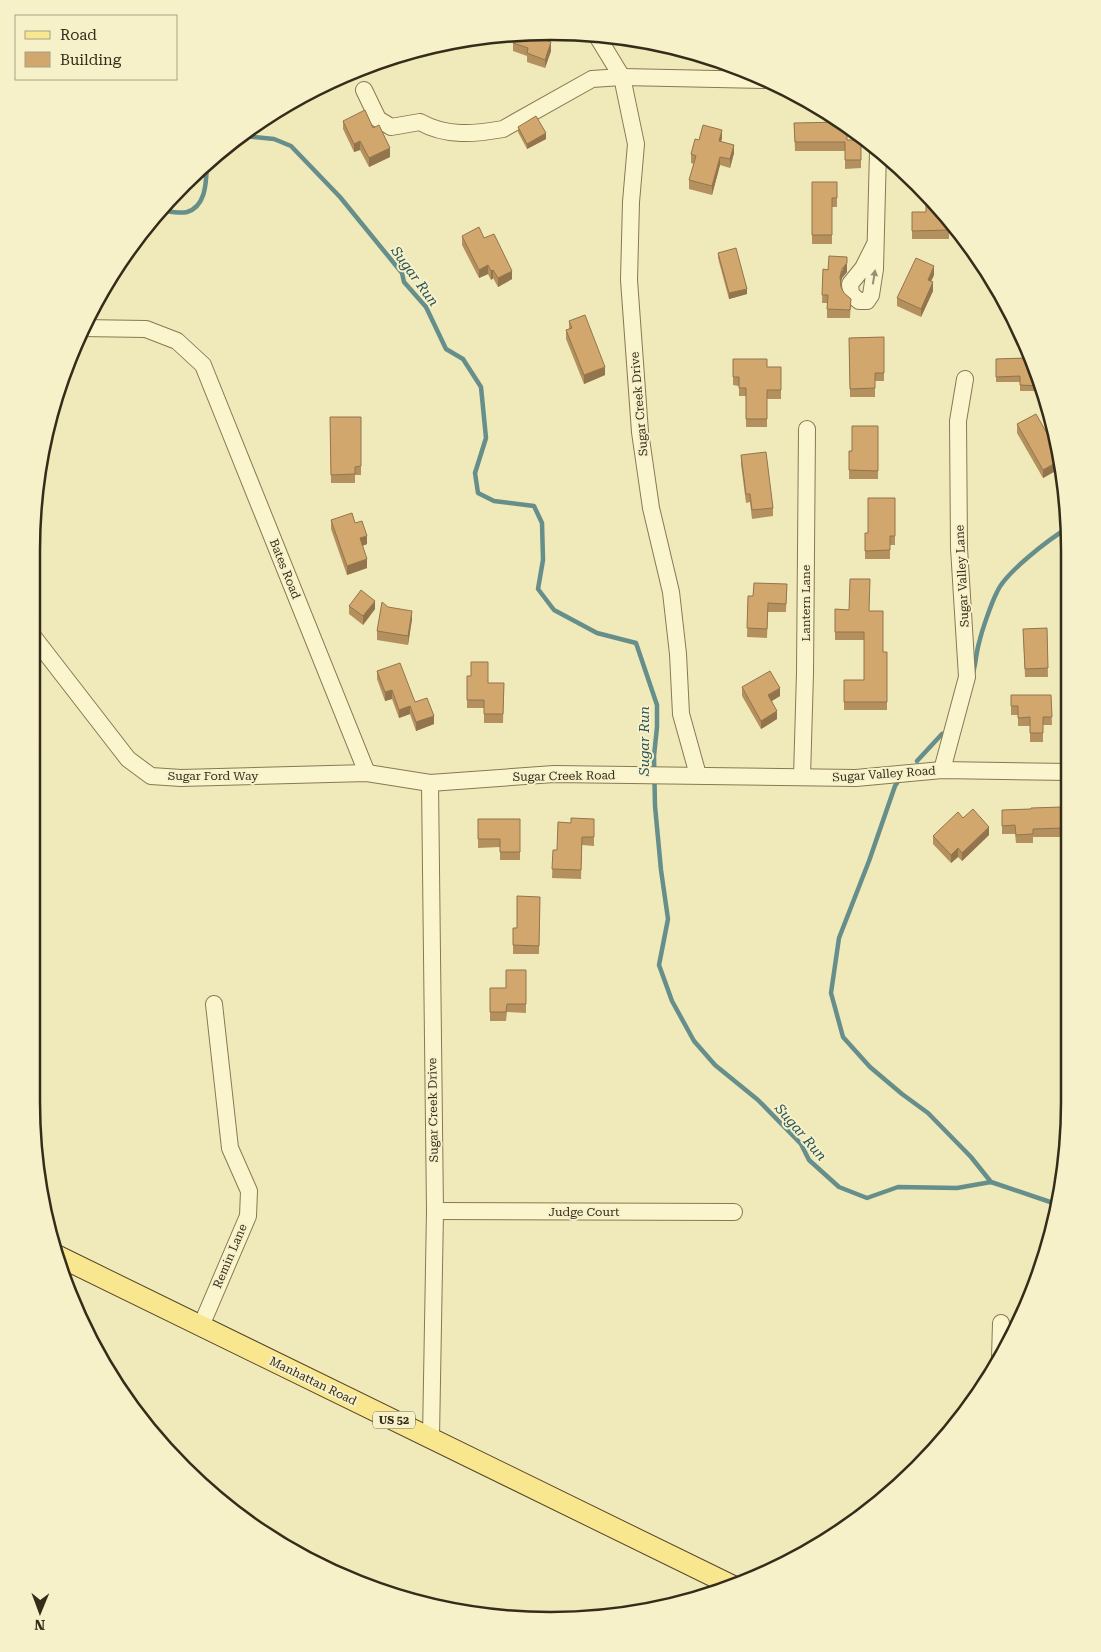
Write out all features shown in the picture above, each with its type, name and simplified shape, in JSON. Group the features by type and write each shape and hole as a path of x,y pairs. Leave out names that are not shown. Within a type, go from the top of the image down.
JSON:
{"main road":[{"name":"Manhattan Road","path":"65,1259 724,1582"}],"street":[{"name":"Sugar Creek Drive","path":"601,43 622,77 636,144 629,280 640,432 651,508 671,592 678,654 681,714 698,775"},
{"path":"364,90 378,119 390,127 420,122 433,129 459,134 503,129 592,79 622,77 743,78"},
{"path":"875,244 878,159"},
{"name":"Bates Road","path":"92,328 146,329 177,341 203,365 367,773"},
{"name":"Sugar Valley Lane","path":"942,770 967,677 959,548 958,421 965,379"},
{"name":"Lantern Lane","path":"802,777 805,673 807,429"},
{"name":"Sugar Ford Way","path":"40,645 128,759 151,776 181,778 367,773 430,783"},
{"name":"Sugar Valley Road","path":"698,775 856,778 942,770 1061,772"},
{"name":"Sugar Creek Road","path":"430,783 554,774 698,775"},
{"name":"Sugar Creek Drive","path":"430,783 435,1211 431,1438"},
{"name":"Remin Lane","path":"201,1326 248,1216 249,1191 230,1148 214,1004"},
{"name":"Judge Court","path":"435,1211 734,1212"},
{"path":"1000,1324 1000,1343"}],"building":[{"path":"545,40 551,42 545,60 527,53 528,48 513,43 517,41"},
{"path":"365,110 373,128 379,125 390,148 369,158 360,141 354,144 343,121"},
{"path":"536,116 546,133 527,144 518,127"},
{"path":"828,122 847,135 847,140 854,140 861,145 861,160 845,160 845,142 795,142 794,123"},
{"path":"703,125 722,130 719,141 734,145 730,159 720,157 712,186 689,180 696,156 691,154 695,139 699,140"},
{"path":"812,182 837,182 837,198 832,198 832,235 812,235"},
{"path":"926,206 948,230 912,231 912,212 926,212"},
{"path":"479,227 484,238 494,234 512,271 498,278 488,265 479,270 462,236"},
{"path":"736,248 747,289 729,293 718,253"},
{"path":"829,256 847,257 847,263 842,269 840,277 844,293 851,299 850,310 827,309 828,295 822,295 823,269 828,270"},
{"path":"916,258 934,266 928,280 933,282 921,309 897,298"},
{"path":"585,315 605,367 584,375 566,330 572,328 569,321"},
{"path":"884,337 884,373 875,373 875,388 850,389 849,338"},
{"path":"1023,358 1034,386 1020,385 1020,376 996,377 996,359"},
{"path":"733,359 767,359 767,367 781,367 781,390 767,390 767,419 746,419 746,388 739,388 739,377 733,377"},
{"path":"1036,414 1047,434 1053,464 1043,470 1017,424"},
{"path":"330,417 361,417 361,466 355,467 355,474 331,475"},
{"path":"852,426 878,426 878,471 849,470 849,451 852,451"},
{"path":"766,452 773,508 752,510 750,494 746,494 741,455"},
{"path":"868,498 895,498 895,536 890,536 890,550 865,551 865,533 868,533"},
{"path":"352,513 355,523 362,521 367,536 360,538 367,559 347,566 331,520"},
{"path":"850,579 870,579 869,611 883,611 883,652 887,652 887,702 844,702 844,680 864,680 864,632 835,632 835,609 849,610"},
{"path":"754,583 787,584 786,604 768,603 767,629 747,628 748,596 753,596"},
{"path":"361,590 375,601 363,616 349,606"},
{"path":"382,602 388,607 412,611 408,636 377,631"},
{"path":"1047,628 1048,668 1025,669 1023,629"},
{"path":"471,662 488,662 488,683 504,683 503,714 484,714 484,700 467,700 467,676 471,676"},
{"path":"400,663 415,702 427,698 434,716 416,722 410,706 399,710 392,690 385,692 377,671"},
{"path":"770,671 780,688 768,695 777,711 761,721 742,687"},
{"path":"1011,695 1051,695 1052,717 1043,717 1043,733 1030,733 1030,717 1018,718 1018,706 1011,706"},
{"path":"1061,807 1061,828 1033,829 1033,834 1016,835 1015,825 1002,826 1002,810"},
{"path":"973,809 989,827 962,853 958,848 951,855 933,836 958,812 963,818"},
{"path":"571,818 594,819 594,837 582,837 581,870 552,869 553,850 557,850 558,822 571,823"},
{"path":"478,819 520,819 520,852 500,852 500,839 478,839"},
{"path":"517,896 540,897 539,946 513,945 513,928 517,928"},
{"path":"506,970 526,970 526,1004 507,1004 506,1012 490,1012 490,988 506,988"}],"waterway":[{"name":"Sugar Run","path":"252,137 274,139 291,146 340,197 402,273 404,282 426,307 446,349 463,359 481,387 486,438 475,473 478,493 494,501 534,506 542,523 543,560 538,589 554,610 597,633 636,643 657,705 654,756 655,806 668,919 659,965 672,1001 694,1041 715,1065 758,1100 801,1144 809,1160 839,1187 867,1198 898,1187 957,1188 991,1182 1051,1202"},
{"name":"Sugar Run","path":"169,212 184,213 194,209 202,198 206,174"},
{"path":"973,673 984,624 1002,584 1028,557 1060,533"},
{"path":"917,761 942,734"},
{"path":"897,783 839,938 831,993 843,1037 870,1067 928,1113 971,1157 991,1182"}]}
